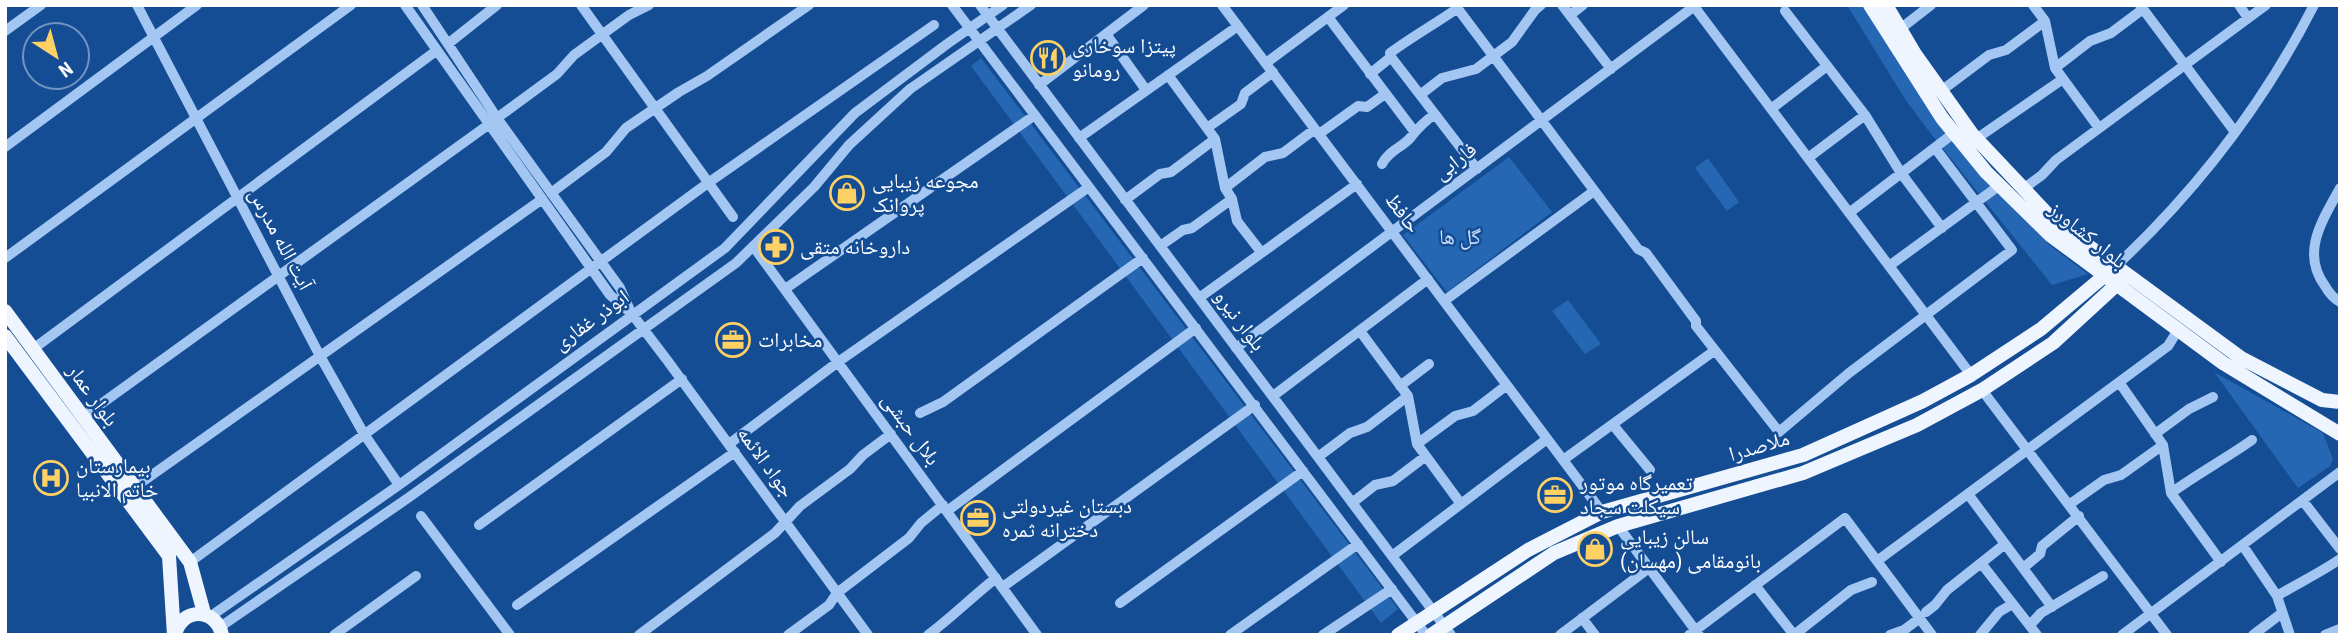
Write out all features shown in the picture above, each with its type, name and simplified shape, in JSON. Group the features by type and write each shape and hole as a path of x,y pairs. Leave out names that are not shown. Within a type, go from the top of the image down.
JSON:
{"main road":[{"name":"بلوار کشاورز","path":"1870,5 1896,49 1954,133 2000,185 2050,235 2116,275 2241,358 2322,400 2340,402"},
{"name":"بلوار کشاورز","path":"1886,5 1941,91 1976,139 2053,220 2178,330 2223,363 2340,434"},
{"name":"ملاصدرا","path":"1398,635 1528,550 1602,512 1803,455 1923,401 1971,375 2116,275"},
{"name":"ملاصدرا","path":"1429,635 1448,630 1554,553 1618,526 1803,473 1917,425 1982,390 2053,343 2116,275"},
{"name":"بلوار عمار","path":"5,311 33,349 50,384 169,556 175,635"},
{"name":"بلوار عمار","path":"5,337 83,416 190,562 217,627"},
{"path":"175,635 178,624 184,618 197,613 217,627"}],"street":[{"path":"5,31 41,5"},
{"name":"آیت الله مدرس","path":"137,5 320,356 364,434 399,485"},
{"path":"5,147 197,5"},
{"path":"5,258 351,5"},
{"name":"جواد الائمه","path":"405,5 436,51 493,121 546,196 610,295 632,314"},
{"name":"جواد الائمه","path":"422,5 449,43 493,121"},
{"path":"449,43 497,5"},
{"path":"581,5 733,217"},
{"path":"83,416 557,74 574,55 649,5"},
{"path":"135,487 607,152 626,128 809,5"},
{"name":"بلوار نیرو","path":"952,5 1429,635"},
{"name":"بلوار نیرو","path":"980,5 1448,630"},
{"name":"ابوذر غفاری","path":"217,627 399,485 725,248 855,113 1003,5"},
{"name":"ابوذر غفاری","path":"217,627 408,498 736,263 814,187 849,145 910,89 1031,5"},
{"path":"1039,85 1144,5"},
{"name":"حافظ","path":"1222,5 1602,512"},
{"path":"1207,128 1241,104 1245,93 1269,68 1345,5"},
{"path":"1420,95 1442,78 1476,69 1512,42 1541,5"},
{"path":"1562,5 1611,69"},
{"path":"1570,15 1583,5"},
{"path":"1900,29 1931,5"},
{"path":"2239,5 2248,18"},
{"path":"2023,189 2056,160 2266,5"},
{"path":"2116,275 2207,170 2235,132 2295,43 2314,5"},
{"path":"1694,6 1971,375"},
{"name":"فارابی","path":"1236,348 1694,6"},
{"path":"1370,74 1391,57 1391,52 1423,29 1433,26 1456,7 1638,249 1646,253 1696,321 1696,326 1714,351 1779,432 1925,314 2012,250 1935,148"},
{"path":"2036,7 2045,21 2055,68 2099,128"},
{"path":"2055,68 2090,41 2111,33 2141,7 2235,132"},
{"path":"1786,11 1865,116 1942,228"},
{"path":"1328,17 1414,131"},
{"path":"1941,91 1989,55 2007,50 2045,21"},
{"path":"190,562 708,183 934,25"},
{"path":"1079,138 1238,26"},
{"path":"1106,34 1146,90"},
{"path":"33,349 436,51"},
{"path":"1391,57 1477,169"},
{"path":"1771,109 1827,66"},
{"path":"1168,75 1215,139 1225,188 1232,199 1237,221 1261,252"},
{"path":"1976,139 2063,79"},
{"path":"1225,188 1265,157 1283,153 1358,106 1367,107 1385,94"},
{"path":"1382,164 1387,154 1411,137 1414,131 1435,114"},
{"path":"785,289 1035,115"},
{"path":"1808,158 1865,116"},
{"path":"1849,213 1954,133"},
{"path":"1125,200 1160,174 1171,172 1215,139"},
{"path":"1199,298 1357,184"},
{"path":"1888,265 2000,185"},
{"path":"517,605 732,448 838,362 1089,187"},
{"path":"2337,300 2317,275 2312,250 2340,188"},
{"path":"1444,301 1594,191"},
{"name":"جواد الائمه","path":"546,196 620,288 632,314 868,635"},
{"path":"1160,246 1183,230 1192,228 1232,199"},
{"name":"بلال حبشی","path":"753,246 1037,635"},
{"path":"920,412 943,401 1143,258"},
{"path":"1273,396 1428,279"},
{"path":"788,635 829,605 837,593 909,538 921,523 1196,328"},
{"path":"1877,561 2168,346 2178,330"},
{"path":"1360,331 1408,396 1417,444 1461,504"},
{"path":"1563,460 1714,351"},
{"path":"1400,386 1429,363"},
{"path":"479,525 682,379"},
{"path":"2119,382 2163,445 2171,494 2221,562"},
{"path":"1417,444 1455,416 1473,411 1507,385"},
{"path":"1982,390 2167,635"},
{"path":"1318,457 1350,433 1367,427 1408,396"},
{"path":"2155,434 2189,409 2213,397"},
{"path":"928,635 953,617 963,604 1000,582 1255,405"},
{"path":"1613,425 1650,470"},
{"path":"639,635 775,533 800,506 891,434"},
{"path":"1392,556 1547,439"},
{"path":"2171,494 2203,470 2252,440"},
{"path":"2070,504 2104,480 2122,475 2163,445"},
{"path":"1352,503 1375,485 1392,481 1426,456"},
{"path":"1120,603 1303,471"},
{"path":"2122,635 2340,472"},
{"path":"1968,494 2052,607"},
{"path":"2303,501 2340,550"},
{"path":"421,516 510,635"},
{"path":"2023,568 2040,554 2042,546 2079,516"},
{"path":"1618,526 1694,633 1845,518 1923,615 1932,635"},
{"path":"1230,635 1358,544"},
{"path":"1890,635 1904,630 1923,615 1947,590 2005,544"},
{"path":"2242,546 2277,596 2290,635"},
{"path":"2277,596 2340,559"},
{"path":"1981,563 2037,635"},
{"path":"1560,635 1649,568"},
{"path":"334,635 416,576"},
{"path":"2030,625 2041,613 2103,576"},
{"path":"1755,585 1794,635 1851,590 1872,582"},
{"path":"1323,635 1392,589"},
{"path":"1980,635 1999,612 2009,606"},
{"path":"2253,635 2283,613"},
{"path":"1582,618 1595,635"},
{"path":"2325,635 2340,629"}],"green space":[{"path":"1847,5 1863,5 1954,133 2048,244 2088,274 2052,285 1905,99"},
{"path":"981,58 1398,609 1381,623 971,66"},
{"name":"گل ها","path":"1509,157 1552,212 1447,292 1403,235"},
{"path":"1708,158 1739,202 1727,211 1695,168"},
{"path":"1568,300 1601,344 1585,354 1552,311"},
{"path":"2214,372 2323,433 2333,459 2330,466 2298,488"}],"place":[{"name":"پیتزا سوخاری رومانو","path":"1048,58"},
{"name":"مجوعه زیبایی پروانک","path":"847,193"},
{"name":"داروخانه متقی","path":"776,247"},
{"name":"مخابرات","path":"733,340"},
{"name":"بیمارستان خاتم الانبیا","path":"51,478"},
{"name":"تعمیرگاه موتور سیکلت سجاد","path":"1555,495"},
{"name":"دبستان غیردولتی دخترانه ثمره","path":"978,518"},
{"name":"سالن زیبایی بانومقامی (مهسان)","path":"1595,549"}]}
